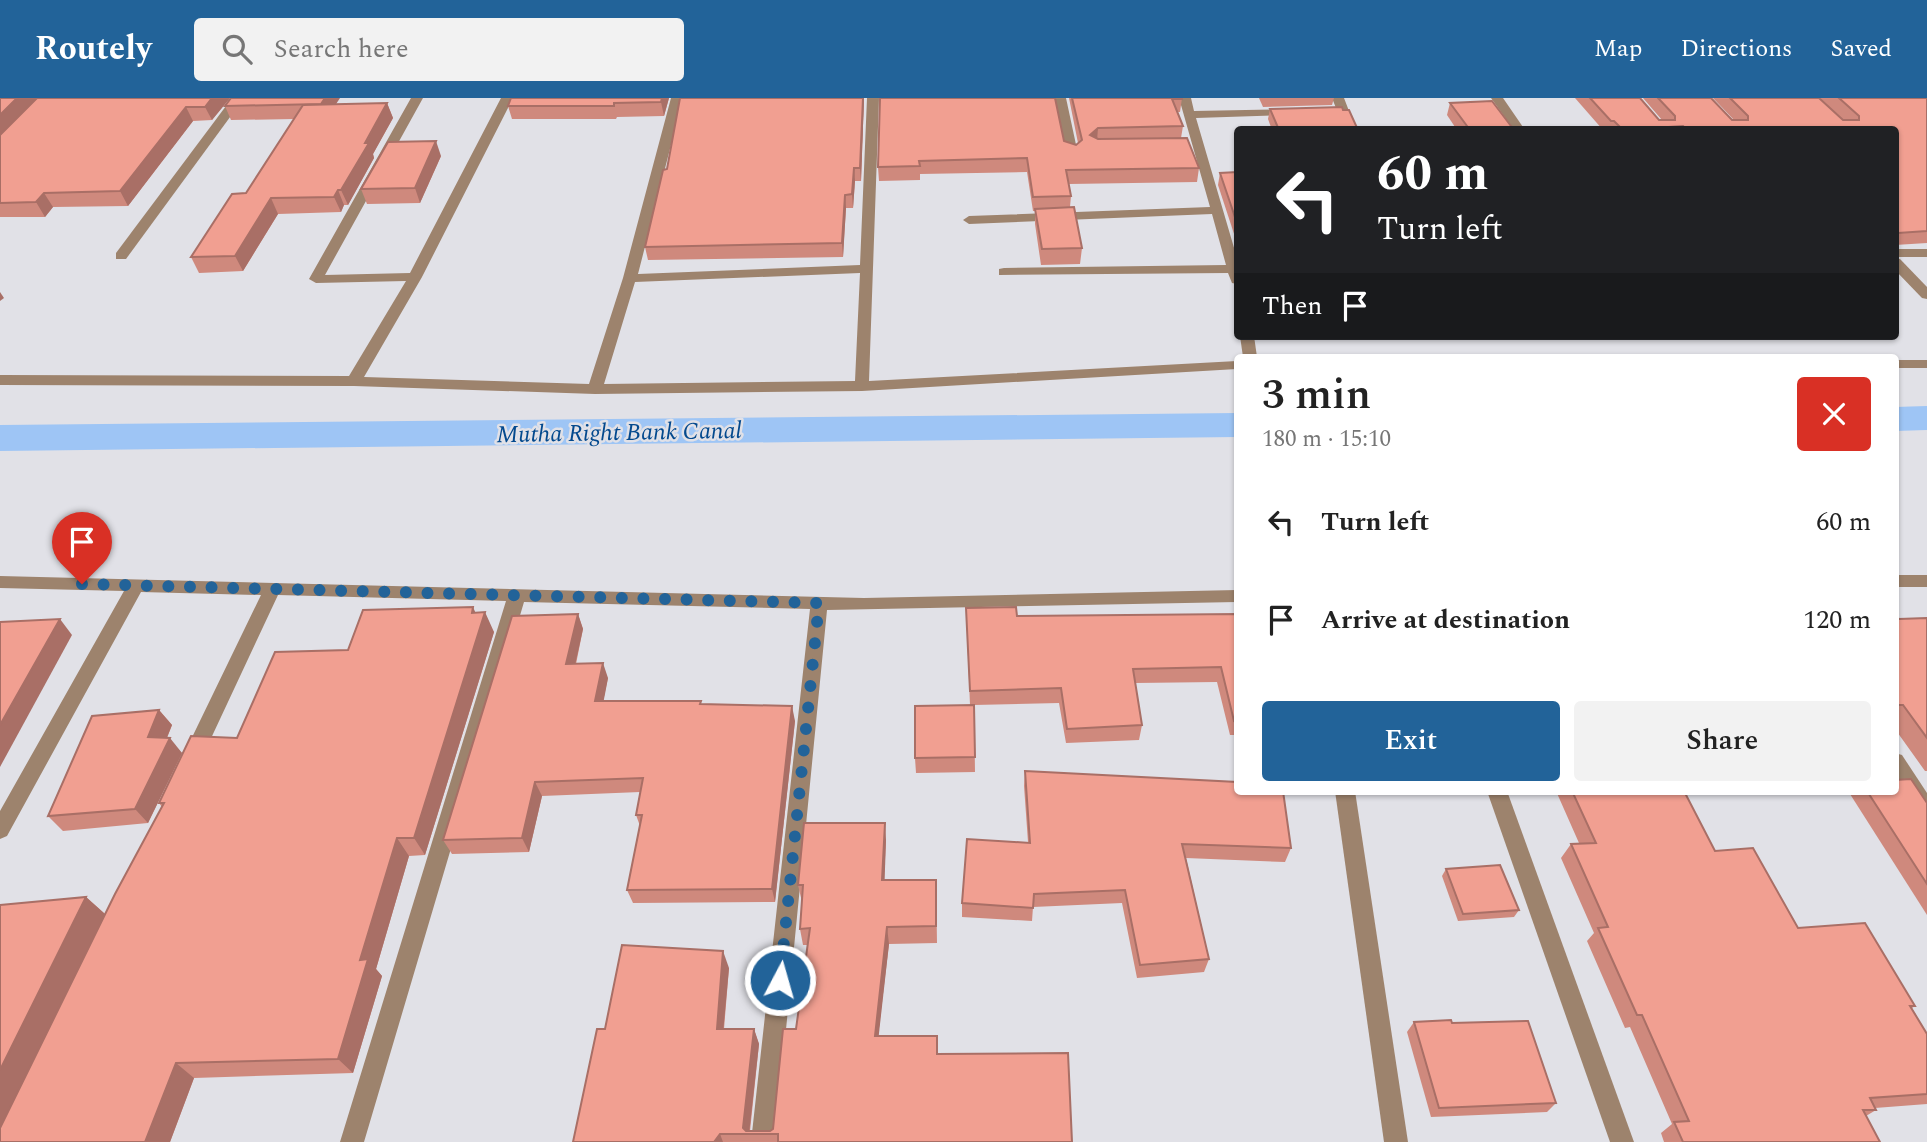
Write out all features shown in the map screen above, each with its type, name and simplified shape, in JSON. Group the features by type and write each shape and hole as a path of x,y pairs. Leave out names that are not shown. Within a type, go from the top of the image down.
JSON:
{"street":[{"path":"121,256 238,98"},
{"path":"415,277 316,279 417,98"},
{"path":"354,381 415,277 507,98"},
{"path":"595,388 630,278 677,98"},
{"path":"862,386 864,269 873,98"},
{"path":"1060,98 1072,154"},
{"path":"1185,98 1234,268"},
{"path":"1315,112 1343,111 1338,98"},
{"path":"1497,98 1517,126"},
{"path":"1190,115 1302,112"},
{"path":"1183,146 1199,145"},
{"path":"969,220 1217,210"},
{"path":"1899,253 1927,253"},
{"path":"1899,266 1927,295"},
{"path":"630,278 864,269"},
{"path":"1004,272 1234,275"},
{"path":"1899,364 1927,364"},
{"path":"0,380 354,381 595,388 862,386 1234,365"},
{"path":"1899,581 1927,581"},
{"path":"0,582 819,603 1234,596"},
{"path":"0,830 136,586"},
{"path":"183,778 272,590"},
{"path":"352,1142 517,595"},
{"path":"763,1142 819,603"},
{"path":"1903,783 1927,810"},
{"path":"1346,795 1396,1142"},
{"path":"1498,795 1622,1142"}],"building":[{"path":"0,98 17,98 0,115"},
{"path":"37,98 212,98 205,107 186,107 120,191 44,193 36,202 0,203 0,135"},
{"path":"231,98 325,98 321,104 225,106"},
{"path":"511,98 662,98 661,102 614,103 614,106 508,106"},
{"path":"680,98 863,98 860,168 854,168 852,194 845,195 842,243 645,247 663,170 667,169"},
{"path":"880,98 1055,98 1064,141 1076,145 1082,140 1072,98 1182,98 1172,99 1183,126 1098,128 1090,135 1098,139 1187,138 1199,168 1066,170 1071,196 1033,197 1027,158 919,161 920,166 878,167"},
{"path":"1590,98 1640,98 1659,120 1675,120 1675,116 1658,98 1711,98 1732,120 1748,120 1748,116 1730,98 1819,98 1843,120 1859,120 1859,116 1839,98 1927,98 1927,231 1899,233 1899,126 1619,126"},
{"path":"1492,101 1511,126 1467,126 1450,103"},
{"path":"387,103 365,143 369,143 334,197 271,198 235,256 191,257 232,194 246,193 303,105"},
{"path":"1342,107 1343,110 1349,110 1356,126 1277,126 1270,109"},
{"path":"436,141 415,188 361,189 388,142"},
{"path":"1234,172 1234,214 1220,173"},
{"path":"1074,207 1082,248 1042,249 1035,209"},
{"path":"473,607 472,613 485,612 414,838 397,838 360,960 368,959 338,1059 176,1063 145,1142 0,1142 0,1128 115,894 164,803 159,803 191,736 237,738 275,652 348,650 363,610"},
{"path":"1016,607 1017,616 1234,614 1234,721 1221,667 1133,669 1142,725 1067,729 1061,688 970,691 966,608"},
{"path":"578,614 566,664 603,663 595,701 701,701 700,704 792,706 772,889 627,890 642,815 636,815 643,778 535,782 522,838 443,840 512,616"},
{"path":"1927,618 1927,738 1903,705 1899,705 1899,619"},
{"path":"60,619 0,725 0,622"},
{"path":"974,705 975,757 915,758 915,706"},
{"path":"159,710 148,737 170,738 135,809 48,816 92,716"},
{"path":"1025,771 1234,782 1234,795 1284,795 1291,848 1182,844 1209,959 1140,965 1125,890 1034,894 1033,908 962,903 967,839 1030,843"},
{"path":"1911,779 1927,803 1927,884 1870,795 1899,795 1899,780"},
{"path":"1574,795 1686,795 1715,851 1753,848 1798,928 1865,923 1915,1006 1910,1006 1927,1034 1927,1094 1870,1098 1876,1110 1863,1110 1880,1142 1683,1142 1674,1122 1689,1121 1642,1015 1637,1015 1598,928 1608,927 1571,844 1596,843"},
{"path":"804,823 885,823 882,880 936,880 936,926 887,927 875,1036 937,1036 937,1054 1068,1053 1072,1142 778,1142 778,1134 720,1134 714,1142 573,1142 597,1029 605,1029 622,945 723,951 717,1029 754,1029 743,1128 746,1131 773,1129 783,1029 796,1029 810,928 800,929 803,885 798,885"},
{"path":"1500,865 1519,910 1463,914 1446,869"},
{"path":"86,897 0,1070 0,905"},
{"path":"1451,1020 1452,1023 1528,1021 1556,1103 1439,1108 1414,1022"}],"waterway":[{"name":"Mutha Right Bank Canal","path":"1899,419 1927,418"},
{"name":"Mutha Right Bank Canal","path":"0,438 1234,425"}],"route":[{"path":"82,584 819,603 780,980"}]}
